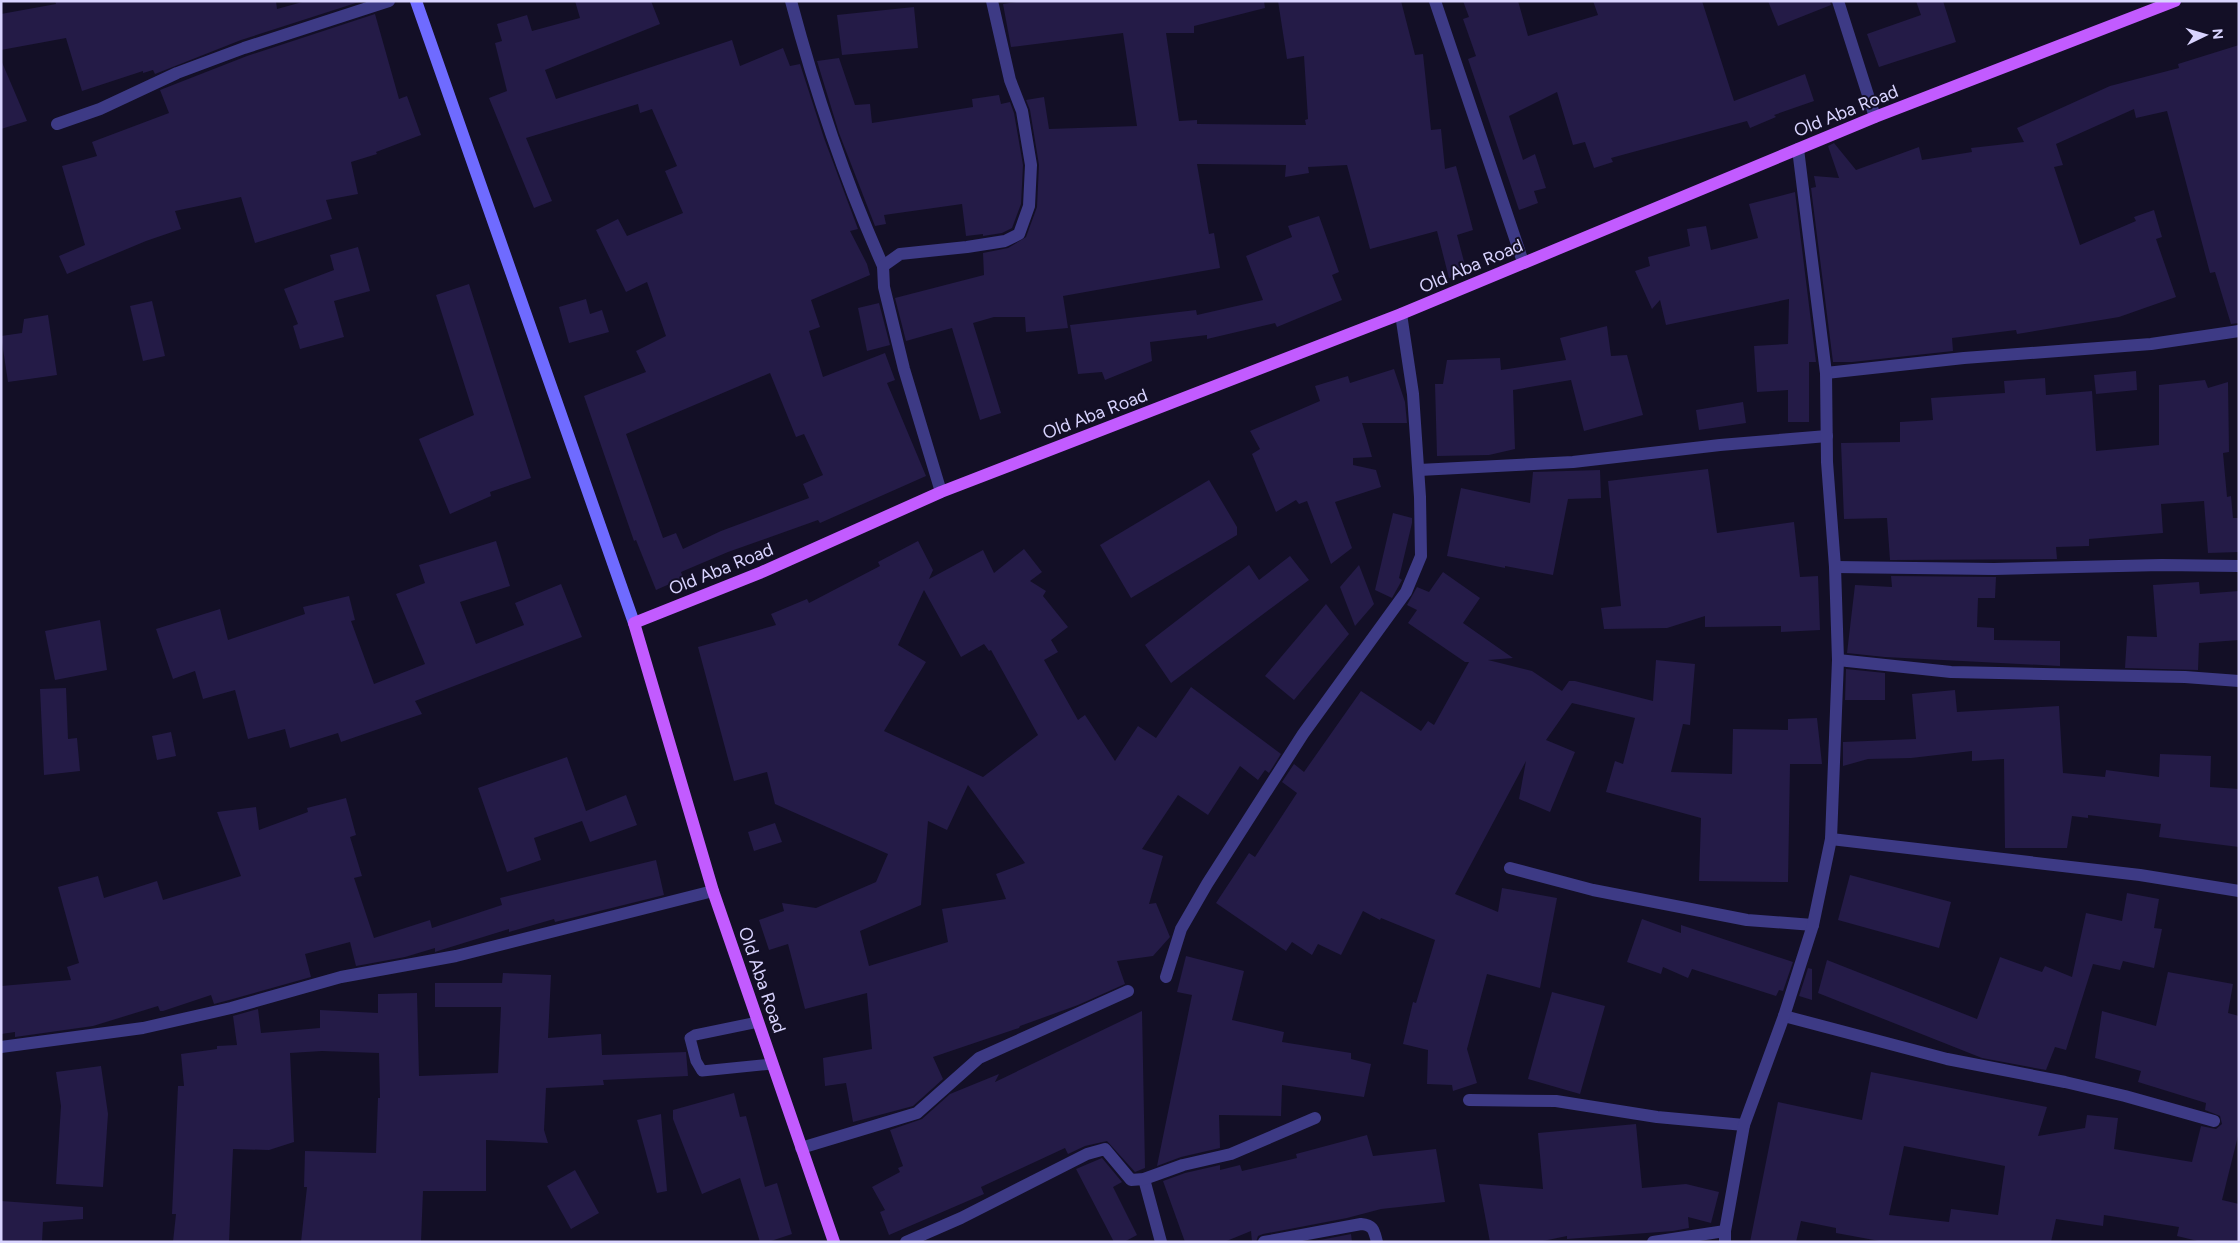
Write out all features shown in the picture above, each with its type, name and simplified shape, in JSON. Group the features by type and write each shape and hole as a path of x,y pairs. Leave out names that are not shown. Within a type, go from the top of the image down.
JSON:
{"main road":[{"name":"Old Aba Road","path":"834,1242 713,891 634,623 762,572 941,492 1401,314 1875,117 2175,1"}],"street":[{"path":"57,124 100,109 177,72 389,1"},
{"path":"416,1 634,623"},
{"path":"791,1 820,101 861,217 883,266 884,287 904,369 941,492"},
{"path":"883,266 900,254 967,248 1005,241 1019,234 1029,206 1031,165 1022,111 1010,80 992,1"},
{"path":"1435,1 1523,262"},
{"path":"1838,1 1875,117"},
{"path":"1653,1242 1725,1237 1744,1125 1784,1016 1813,925 1831,839 1838,660 1835,567 1827,436 1826,373 1798,149"},
{"path":"1166,977 1181,929 1207,884 1304,734 1406,592 1421,556 1413,394 1401,314"},
{"path":"1826,373 1964,358 2151,344 2239,331"},
{"path":"1418,470 1573,462 1827,436"},
{"path":"1835,567 1994,569 2162,565 2239,566"},
{"path":"1838,660 1951,672 2185,677 2239,681"},
{"path":"1831,839 2140,875 2239,891"},
{"path":"1510,868 1594,890 1747,920 1813,925"},
{"path":"1,1047 143,1028 231,1008 341,977 456,956 713,891"},
{"path":"801,1148 917,1113 979,1058 1128,991"},
{"path":"1784,1016 1947,1059 2100,1090 2214,1121"},
{"path":"1469,1100 1556,1101 1657,1117 1744,1125"},
{"path":"906,1242 962,1218 1087,1154 1105,1149 1131,1180 1144,1179 1182,1165 1230,1154 1315,1118"},
{"path":"1144,1179 1161,1242"},
{"path":"1264,1242 1361,1224 1369,1225 1373,1228 1377,1242"}],"lane":[{"path":"758,1022 695,1035 690,1038 691,1046 702,1071 772,1064"}],"building":[{"path":"55,1 276,1 277,9 306,1 362,1 241,40 155,74 153,70 143,73 143,71 82,91 66,38 1,50 1,14 56,4"},
{"path":"575,1 651,1 660,24 545,70 556,99 732,40 740,66 783,48 790,66 800,64 824,138 858,229 850,231 867,264 870,275 811,300 820,327 809,331 823,377 885,353 895,380 887,383 926,476 820,523 818,520 728,552 681,572 683,578 656,590 636,540 634,541 584,396 646,372 636,351 666,336 647,282 626,292 596,230 618,219 627,236 683,213 665,171 677,166 652,109 640,113 638,104 526,138 552,201 534,208 489,98 507,91 495,43 502,41 497,24 527,15 532,31 580,18","holes":["770,373 796,437 804,434 823,475 803,484 809,498 721,531 683,549 676,533 663,538 626,434"]},
{"path":"1023,1 1264,1 1265,8 1194,26 1194,33 1166,33 1179,121 1197,120 1197,124 1306,125 1305,120 1308,119 1304,56 1287,59 1278,1 1401,1 1415,55 1423,54 1431,130 1441,129 1445,169 1456,166 1473,230 1457,235 1467,273 1449,278 1437,231 1370,249 1347,165 1308,167 1309,173 1285,177 1286,165 1197,164 1209,234 1214,233 1220,268 1063,296 1068,328 1026,332 1025,317 994,317 973,323 1001,413 980,420 952,328 906,341 895,298 984,275 983,253 1008,248 1026,237 1037,207 1039,165 1030,110 1026,100 1044,97 1049,129 1137,126 1123,33 1011,47 1003,4"},
{"path":"1463,1 1518,1 1528,36 1598,15 1593,1 1702,1 1734,101 1805,74 1814,101 1774,115 1776,117 1750,128 1747,121 1611,158 1613,162 1594,168 1585,142 1573,145 1557,92 1509,116 1523,160 1535,154 1546,188 1534,191 1538,203 1519,210 1468,59 1476,56 1463,19 1469,17"},
{"path":"1768,1 1830,1 1831,5 1778,26"},
{"path":"1916,1 1943,1 1956,42 1879,67 1867,34 1921,15"},
{"path":"914,7 918,48 842,55 837,15"},
{"path":"375,14 399,99 407,96 421,135 376,152 377,154 351,162 358,194 326,200 332,219 255,243 241,197 175,211 181,229 146,241 67,274 59,256 85,245 62,166 97,156 92,142 169,113 160,90 247,56"},
{"path":"2239,45 2239,323 2231,324 2215,272 2210,273 2167,111 2136,118 2134,109 2056,144 2063,165 2054,167 2080,245 2136,221 2134,217 2154,210 2162,237 2156,239 2176,297 2119,317 2017,334 2016,330 1952,338 1953,351 1852,362 1833,362 1811,188 1816,187 1814,176 1839,178 1828,146 1834,143 1856,170 1919,147 1922,160 1972,152 1971,148 2024,142 2017,128 2110,86 2179,68 2178,64"},
{"path":"839,58 855,105 870,104 872,123 973,107 972,99 999,95 1001,104 1010,102 1014,113 1023,165 1021,204 1012,228 1002,233 966,236 962,204 884,215 886,224 875,226 839,133 817,61"},
{"path":"1,60 27,121 1,129"},
{"path":"1795,192 1816,362 1809,362 1809,422 1788,422 1788,390 1757,392 1754,346 1788,344 1789,299 1666,325 1660,300 1652,309 1635,271 1650,266 1648,257 1690,246 1687,229 1706,226 1711,250 1758,238 1749,204"},
{"path":"1319,216 1339,272 1332,275 1342,300 1277,327 1275,323 1207,339 1207,335 1150,342 1152,361 1105,380 1102,372 1078,374 1070,325 1196,310 1197,315 1263,300 1246,256 1292,237 1288,226"},
{"path":"358,247 370,291 334,301 344,337 300,349 293,326 298,324 284,289 334,270 330,255"},
{"path":"469,284 531,478 490,492 491,496 450,514 419,439 474,415 436,295"},
{"path":"586,299 590,314 602,310 609,332 569,343 559,307"},
{"path":"152,301 165,356 143,361 130,306"},
{"path":"879,303 890,345 867,351 858,308"},
{"path":"48,315 57,375 8,382 1,336 22,333 24,319"},
{"path":"1607,326 1611,356 1627,355 1643,415 1584,431 1571,380 1513,390 1515,449 1489,455 1437,456 1435,384 1443,384 1447,360 1500,358 1501,370 1566,360 1560,338"},
{"path":"1394,369 1405,402 1407,423 1362,423 1372,457 1353,458 1353,465 1376,470 1381,487 1335,502 1352,548 1331,564 1307,501 1299,504 1296,500 1276,512 1252,454 1260,449 1250,431 1320,401 1315,386 1348,376 1350,383"},
{"path":"2136,371 2137,390 2096,394 2094,375"},
{"path":"2045,378 2046,395 2092,391 2096,451 2159,445 2159,385 2205,380 2208,388 2228,382 2229,452 2223,453 2227,497 2231,496 2233,518 2239,518 2239,552 2208,553 2204,501 2161,504 2163,533 2089,539 2089,546 2056,547 2057,559 1890,560 1887,518 1844,519 1841,443 1900,442 1900,422 1933,420 1931,398 2005,393 2004,381"},
{"path":"1743,402 1746,423 1699,430 1696,410"},
{"path":"1708,469 1717,533 1794,522 1800,577 1818,576 1820,630 1781,632 1781,626 1705,627 1705,616 1667,628 1604,629 1601,608 1621,606 1608,481"},
{"path":"1600,470 1601,498 1568,499 1553,575 1505,566 1505,568 1447,556 1461,488 1530,503 1533,472"},
{"path":"1209,480 1237,527 1237,535 1131,598 1100,545"},
{"path":"1393,513 1412,518 1412,523 1399,578 1402,580 1392,598 1375,590"},
{"path":"496,541 510,586 460,602 476,644 524,625 515,603 561,584 582,637 415,701 422,714 341,742 338,733 290,748 285,729 248,739 235,690 203,699 195,671 173,679 156,629 220,609 228,640 305,614 303,607 349,596 355,620 351,621 374,684 425,664 396,594 425,583 419,565"},
{"path":"918,541 933,570 929,579 983,550 994,573 1024,549 1042,572 1030,581 1046,591 1043,596 1068,627 1051,640 1058,652 1044,660 1078,720 1085,715 1115,761 1138,726 1156,738 1191,687 1281,754 1269,773 1265,770 1258,780 1240,766 1208,815 1178,795 1142,849 1163,856 1149,904 1156,903 1170,937 1153,956 1117,961 1125,984 1019,1028 933,1057 943,1079 913,1106 853,1122 846,1083 825,1086 823,1058 872,1049 867,993 805,1009 788,944 769,950 759,920 784,911 782,903 816,908 876,882 888,854 775,804 767,772 734,781 698,647 776,625 771,614 807,599 809,603 880,566 878,562","holes":["924,590 961,657 984,644 989,651 991,650 1038,735 983,777 884,731 926,662 898,645","968,785 1025,863 996,874 1006,899 942,909 948,942 869,966 860,931 921,905 928,821 947,830"]},
{"path":"1290,556 1309,580 1171,683 1145,645 1249,565 1259,580"},
{"path":"1359,565 1374,604 1355,626 1340,587"},
{"path":"1443,572 1480,598 1463,623 1513,658 1488,660 1532,671 1562,691 1569,681 1575,681 1653,701 1656,660 1695,664 1690,725 1683,724 1671,772 1732,774 1733,729 1788,730 1788,719 1817,718 1822,764 1790,764 1788,882 1699,881 1701,818 1606,792 1615,761 1623,764 1635,718 1572,703 1546,740 1575,752 1550,812 1519,799 1526,761 1455,894 1498,912 1502,888 1557,898 1540,988 1487,974 1467,1049 1477,1083 1453,1091 1452,1085 1427,1084 1428,1050 1403,1044 1413,1002 1416,1003 1435,940 1381,918 1380,920 1363,911 1341,955 1318,944 1312,955 1292,942 1286,951 1216,903 1249,853 1255,857 1297,793 1282,782 1294,764 1304,772 1361,691 1421,731 1428,721 1434,725 1469,662 1465,662 1408,623 1417,610 1407,605 1417,587 1429,592"},
{"path":"1891,576 1996,577 1995,598 1978,598 1977,627 1994,628 1994,640 2060,641 2060,666 1885,657 1847,653 1855,585 1892,587"},
{"path":"2199,582 2200,594 2239,591 2239,640 2199,643 2198,670 2125,668 2127,636 2157,637 2153,585"},
{"path":"1326,604 1349,634 1294,700 1265,676"},
{"path":"100,620 107,670 55,680 45,631"},
{"path":"1846,669 1885,673 1885,700 1845,700"},
{"path":"66,688 68,739 77,738 80,771 44,775 40,689"},
{"path":"1955,690 1957,712 2059,706 2063,773 2105,777 2106,770 2159,777 2160,754 2211,756 2210,787 2239,789 2239,847 2159,837 2161,824 2088,815 2088,818 2072,816 2067,848 2005,848 2004,759 1972,761 1972,751 1911,758 1868,759 1843,766 1843,742 1916,739 1912,694"},
{"path":"171,732 176,756 157,760 152,736"},
{"path":"567,757 586,811 626,795 637,825 590,842 582,821 534,838 541,860 507,872 478,788"},
{"path":"346,798 356,835 350,837 362,876 354,878 374,938 430,920 432,928 502,905 500,898 656,860 664,895 555,922 554,919 509,932 509,929 435,952 435,948 405,957 356,966 350,942 305,954 311,977 214,1004 211,995 163,1011 160,1011 158,1006 93,1026 15,1037 15,1032 1,1034 1,986 71,980 67,967 79,963 58,887 98,876 104,898 157,881 163,900 241,876 217,812 256,807 259,830 308,812 307,808"},
{"path":"775,823 782,842 754,851 748,832"},
{"path":"1850,875 1951,902 1939,948 1838,920"},
{"path":"2127,893 2159,899 2154,928 2162,929 2154,968 2123,961 2120,970 2093,964 2066,1050 2055,1047 2046,1070 1982,1058 1818,993 1827,960 1977,1019 2000,957 2042,972 2045,966 2072,977 2086,913 2122,921"},
{"path":"1642,919 1681,933 1681,925 1793,962 1783,991 1779,990 1776,996 1692,969 1688,978 1663,967 1661,974 1627,962"},
{"path":"1186,956 1244,971 1232,1020 1284,1032 1282,1042 1351,1053 1351,1059 1371,1064 1364,1097 1282,1085 1281,1116 1219,1115 1220,1148 1181,1157 1157,1166 1192,995 1177,992"},
{"path":"1808,968 1812,969 1812,1000 1799,996"},
{"path":"2168,972 2233,984 2228,1013 2239,1016 2239,1132 2222,1200 2239,1204 2239,1242 2202,1242 2177,1236 2179,1227 2104,1215 2103,1226 2056,1219 2051,1242 1885,1242 1836,1233 1836,1228 1801,1221 1796,1242 1750,1242 1778,1102 1862,1120 1871,1072 2047,1107 2038,1136 2085,1128 2087,1115 2118,1118 2114,1149 2192,1162 2201,1126 2216,1129 2222,1124 2220,1116 2205,1110 2206,1103 2138,1082 2141,1071 2095,1058 2102,1011 2156,1026","holes":["1904,1146 2005,1166 1998,1215 1951,1209 1949,1222 1889,1215"]},
{"path":"503,973 551,975 548,1038 601,1034 602,1055 686,1052 688,1076 603,1080 604,1085 546,1088 544,1130 548,1143 486,1140 486,1191 423,1191 421,1242 301,1242 307,1187 304,1187 305,1151 376,1153 378,1098 380,1098 379,1053 322,1051 290,1053 294,1142 269,1150 233,1149 229,1242 173,1242 176,1214 172,1214 178,1086 184,1086 181,1054 217,1049 217,1046 237,1045 233,1016 258,1009 261,1033 320,1028 320,1010 378,1013 378,994 417,993 419,1076 498,1073 501,1007 435,1007 435,983 502,983"},
{"path":"1552,992 1605,1006 1580,1094 1528,1079"},
{"path":"1142,1011 1145,1168 1135,1172 1107,1141 1085,1146 1068,1154 1065,1148 981,1187 984,1194 889,1235 880,1212 885,1210 872,1187 900,1172 898,1168 903,1166 890,1130 922,1119 950,1094 999,1074 995,1082"},
{"path":"101,1066 108,1114 103,1187 56,1184 61,1106 56,1072"},
{"path":"734,1093 740,1117 746,1116 765,1187 777,1183 792,1234 768,1242 760,1242 740,1178 702,1194 673,1119 673,1110"},
{"path":"661,1114 667,1191 657,1193 637,1120"},
{"path":"1636,1124 1642,1188 1686,1184 1719,1192 1711,1223 1688,1217 1689,1228 1673,1231 1567,1239 1567,1236 1538,1242 1490,1242 1479,1184 1543,1189 1538,1133"},
{"path":"1367,1135 1373,1156 1436,1149 1445,1202 1381,1209 1347,1218 1263,1234 1258,1236 1256,1242 1252,1242 1251,1231 1224,1242 1185,1242 1163,1181 1185,1173 1220,1165 1220,1170 1240,1165 1242,1171 1297,1158 1296,1154"},
{"path":"1102,1158 1122,1182 1113,1187 1137,1235 1124,1242 1114,1242 1076,1169"},
{"path":"575,1170 599,1213 571,1229 547,1186"},
{"path":"1,1201 83,1207 83,1219 43,1222 42,1242 1,1242"},
{"path":"1351,1234 1352,1242 1310,1242"}]}
